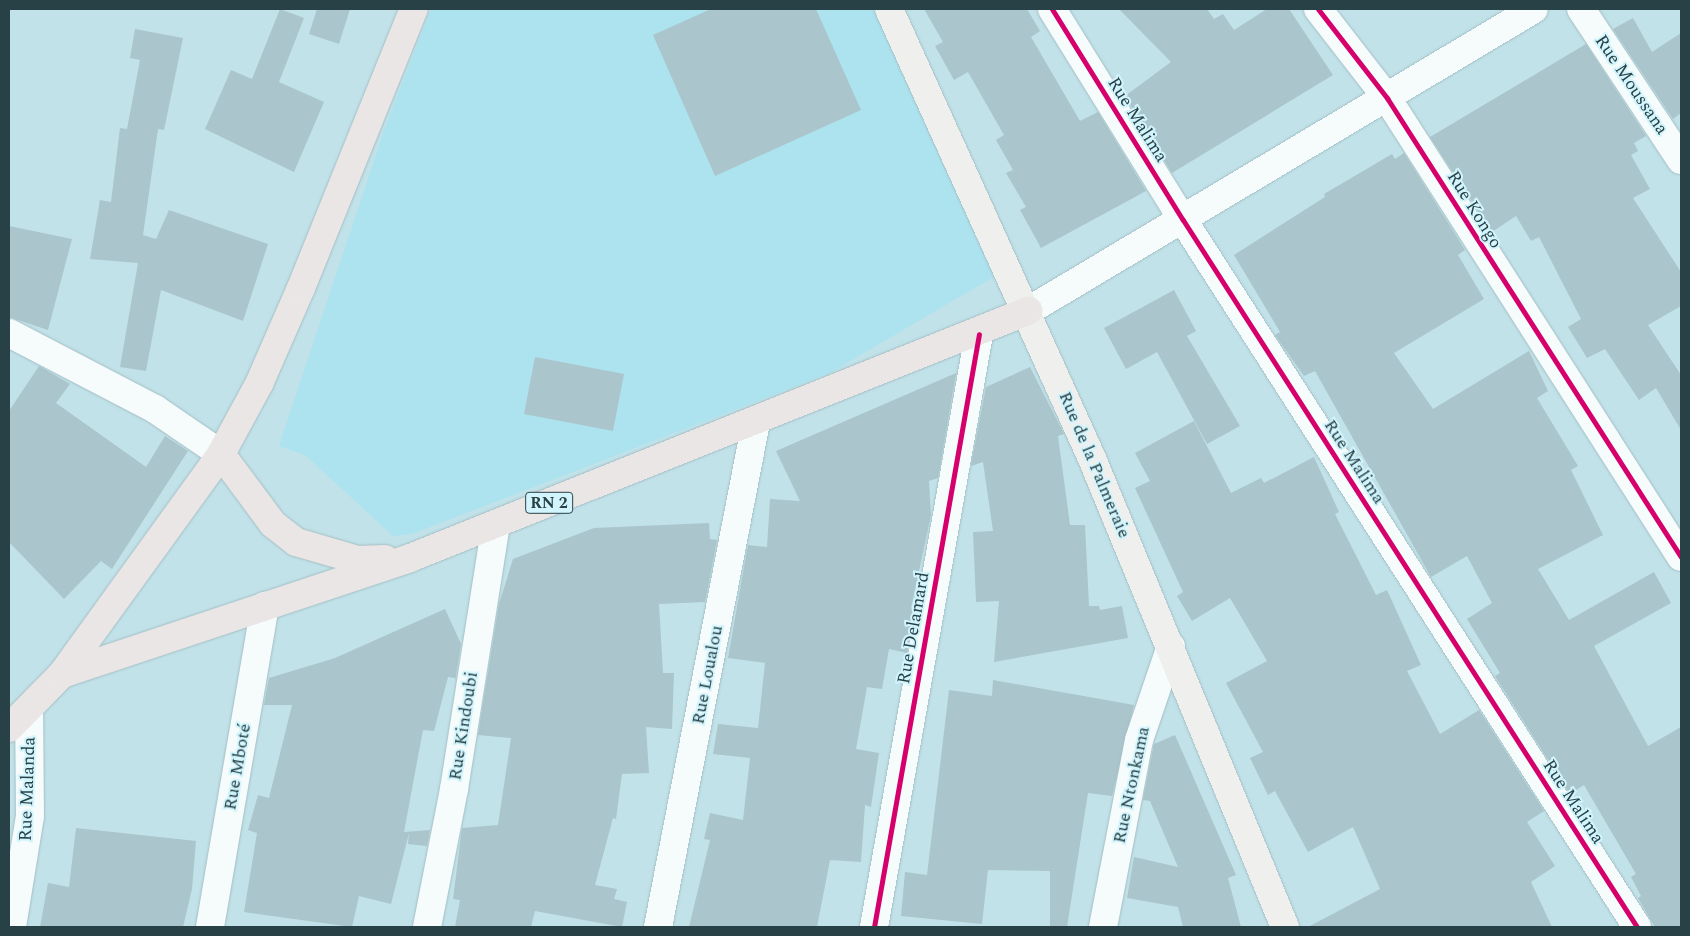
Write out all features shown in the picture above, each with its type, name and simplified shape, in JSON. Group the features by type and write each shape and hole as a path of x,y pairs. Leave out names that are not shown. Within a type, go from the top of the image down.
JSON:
{"highway":[{"name":"RN 2","path":"9,728 62,674 221,454 260,384 414,9"},
{"name":"RN 2","path":"62,674 410,558 978,334 1028,311"},
{"path":"221,454 273,524 296,542 358,560 410,558"}],"main road":[{"name":"Rue de la Palmeraie","path":"889,9 1028,311 1171,646 1285,927"}],"street":[{"name":"Rue Malima","path":"1052,9 1183,220 1637,927"},
{"name":"Rue Kongo","path":"1318,9 1386,98 1681,556"},
{"path":"1028,311 1534,9"},
{"name":"Rue Moussana","path":"1581,9 1681,160"},
{"path":"9,333 155,409 221,454"},
{"name":"Rue Delamard","path":"874,927 978,334"},
{"name":"Rue Loualou","path":"658,927 756,422"},
{"name":"Rue Kindoubi","path":"427,927 454,789 496,525"},
{"name":"Rue Mboté","path":"210,927 265,606"},
{"name":"Rue Ntonkama","path":"1103,927 1139,740 1171,646"},
{"name":"Rue Malanda","path":"12,927 30,816 28,710"}],"shaded area":[{"path":"431,9 881,9 1002,272 830,373 412,534 393,536 305,455 279,446 385,128"}],"building":[{"path":"280,9 304,18 279,82 324,102 294,172 205,129 231,70 252,79"},
{"path":"317,9 350,9 339,44 309,34"},
{"path":"711,9 816,9 861,110 715,176 653,35"},
{"path":"924,9 1027,9 1040,31 1031,37 1080,121 1098,112 1146,191 1041,248 1020,210 1026,207 1006,173 1013,170 996,140 1004,135 968,72 954,80 935,46 943,42"},
{"path":"1119,9 1207,9 1214,19 1223,14 1234,30 1267,9 1289,9 1333,75 1172,173 1125,96 1171,62"},
{"path":"1633,18 1652,52 1681,33 1681,113 1673,119 1613,29"},
{"path":"135,29 183,38 164,130 158,129 143,235 156,239 169,210 268,244 243,321 161,290 146,371 120,367 138,263 90,259 100,200 111,202 120,128 127,129 140,60 130,58"},
{"path":"1586,44 1646,136 1634,143 1638,151 1631,155 1650,189 1633,198 1681,272 1681,306 1648,325 1681,375 1681,430 1656,388 1639,400 1605,349 1587,358 1568,327 1581,319 1539,237 1531,241 1516,216 1492,232 1430,137"},
{"path":"1404,153 1465,250 1458,255 1484,299 1394,353 1433,409 1529,351 1548,391 1537,398 1578,466 1571,470 1603,535 1538,569 1569,620 1654,572 1671,603 1594,646 1648,746 1681,727 1681,927 1655,927 1638,898 1641,896 1631,877 1636,874 1584,785 1570,794 1495,676 1500,673 1467,619 1492,603 1467,556 1431,577 1315,371 1304,376 1275,335 1280,332 1234,255 1325,197 1324,194 1392,154 1395,159"},
{"path":"9,226 72,239 48,330 9,317"},
{"path":"1174,290 1196,331 1187,336 1240,426 1207,444 1157,352 1126,369 1104,328"},
{"path":"535,357 624,374 613,431 524,414"},
{"path":"39,366 70,384 56,403 146,467 165,436 188,451 112,569 101,561 64,599 9,542 9,411"},
{"path":"1030,367 1064,434 1058,436 1070,525 1085,525 1089,606 1099,606 1100,610 1122,606 1128,638 994,662 999,601 976,602 973,532 993,531 983,462 971,466 986,387"},
{"path":"956,373 938,478 929,481 931,515 911,608 914,609 907,653 889,649 882,689 867,687 856,749 879,753 871,807 865,805 861,862 830,860 817,927 689,927 710,840 704,839 710,813 743,820 750,758 713,754 718,724 758,728 765,663 728,658 748,545 767,547 770,499 800,501 776,451"},
{"path":"1194,421 1231,493 1261,478 1264,483 1314,457 1339,512 1335,514 1376,595 1387,590 1421,665 1407,671 1440,734 1479,710 1544,811 1527,822 1555,866 1531,882 1552,927 1308,927 1380,889 1353,827 1308,852 1275,791 1268,795 1250,758 1263,752 1226,683 1267,661 1230,598 1192,621 1177,596 1183,592 1135,488 1150,481 1135,453"},
{"path":"709,523 710,539 717,540 705,602 659,604 663,673 674,673 672,729 646,727 649,773 622,774 616,819 613,818 595,885 617,889 614,899 627,902 622,927 535,911 531,927 455,927 460,900 453,899 462,828 498,825 511,738 478,735 499,604 513,559 594,528"},
{"path":"445,609 461,644 455,682 455,678 448,677 434,731 423,730 404,832 430,830 427,846 408,844 409,833 391,904 359,896 352,927 244,912 257,833 248,830 258,795 269,798 292,705 264,705 269,678 335,658"},
{"path":"993,680 1134,705 1112,796 1088,793 1067,927 1050,927 1050,871 988,870 982,924 901,916 905,872 927,875 949,690 992,696"},
{"path":"1175,735 1236,875 1228,878 1241,927 1183,927 1178,907 1127,898 1134,857 1178,867 1150,801 1143,800 1154,744"},
{"path":"76,828 196,841 192,889 183,927 40,927 48,883 69,887"}],"cycle path":[{"path":"1052,9 1183,220 1637,927"},
{"path":"1318,9 1387,98 1681,557"},
{"path":"874,927 979,334"}]}
